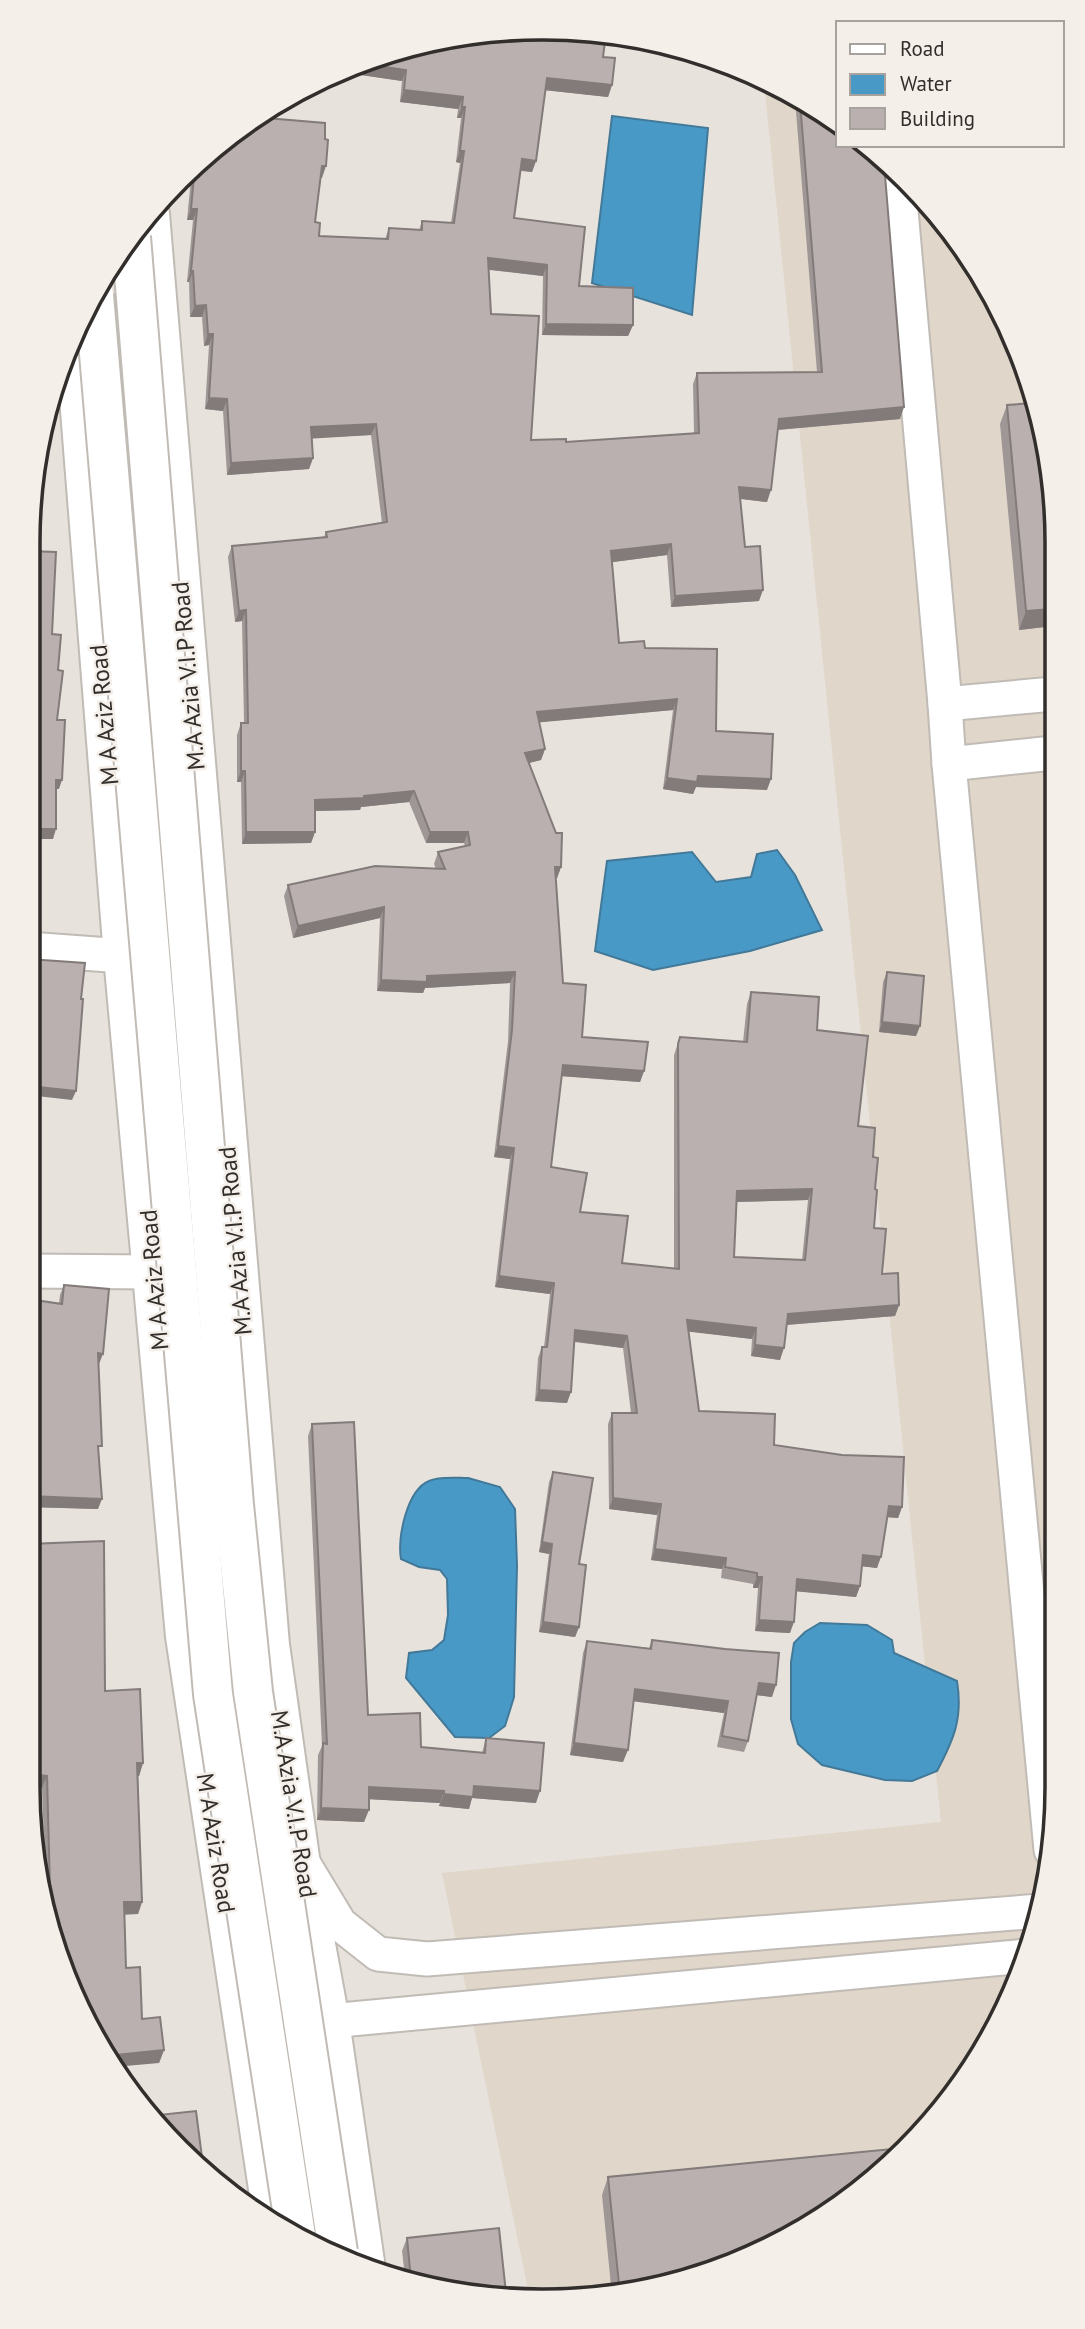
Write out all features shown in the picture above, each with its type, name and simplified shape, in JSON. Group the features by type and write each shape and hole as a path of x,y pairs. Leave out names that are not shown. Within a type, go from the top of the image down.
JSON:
{"main road":[{"name":"M.A Azia V.I.P Road","path":"151,228 271,1645 300,1858 330,2021 364,2256"},
{"path":"132,253 236,1532 253,1692 337,2245"},
{"path":"96,314 213,1694 294,2223"},
{"name":"M A Aziz Road","path":"76,356 123,956 184,1636 271,2209"}],"street":[{"path":"899,188 949,764 1045,1786"},
{"path":"945,704 1045,695"},
{"path":"949,764 1045,754"},
{"path":"40,950 123,956"},
{"path":"40,1272 153,1272"},
{"path":"300,1858 340,1924 378,1954 427,1959 1029,1912"},
{"path":"244,2032 330,2021 1015,1957"}],"shaded area":[{"path":"765,92 836,135 836,147 852,147 874,165 898,187 941,237 977,291 1007,350 1028,413 1035,445 1044,510 1045,542 1044,1819 1028,1916 1007,1979 993,2009 960,2066 941,2092 898,2142 874,2164 822,2204 735,2251 672,2272 640,2279 575,2288 528,2289 442,1873 941,1822"}],"water":[{"path":"612,116 708,128 692,315 592,283"},
{"path":"777,850 795,875 822,930 750,951 653,970 595,951 607,861 692,852 716,882 751,877 757,854"},
{"path":"468,1478 500,1487 515,1509 517,1565 514,1697 505,1726 489,1738 455,1737 406,1678 409,1653 432,1650 444,1640 448,1615 447,1579 440,1570 419,1567 401,1559 405,1516 415,1494 429,1481"},
{"path":"820,1623 867,1625 892,1640 894,1653 957,1681 959,1706 956,1728 937,1771 912,1781 885,1780 822,1765 798,1744 791,1719 791,1662 794,1643"}],"building":[{"path":"510,41 575,41 605,45 603,57 615,58 612,85 547,78 536,161 522,159 514,218 585,227 579,286 633,288 633,325 546,324 547,265 488,258 491,314 539,316 531,440 566,439 566,442 699,433 697,373 822,372 801,112 836,135 836,147 852,147 885,175 904,407 779,419 771,490 739,487 745,547 760,546 763,590 675,596 671,544 611,551 619,643 644,641 645,648 717,649 716,731 773,734 771,779 698,776 697,782 667,778 677,699 537,712 545,749 525,753 556,833 562,833 561,867 555,867 563,983 586,985 582,1037 648,1042 644,1071 563,1065 551,1167 587,1173 580,1212 628,1216 622,1263 679,1269 680,1037 747,1042 751,992 819,997 817,1030 868,1036 858,1126 875,1128 873,1157 878,1158 874,1228 886,1229 882,1274 898,1273 899,1305 788,1314 784,1348 755,1345 756,1328 687,1320 699,1411 775,1414 774,1445 842,1455 904,1457 902,1507 889,1506 881,1557 863,1555 860,1586 797,1579 794,1622 759,1620 762,1577 757,1577 757,1573 725,1567 726,1558 655,1549 661,1504 613,1498 612,1413 637,1413 627,1336 575,1330 571,1392 539,1390 542,1347 547,1347 554,1283 499,1276 514,1148 498,1146 512,1030 515,972 427,976 427,982 381,980 384,907 298,926 288,885 375,866 445,869 438,852 470,845 468,832 430,832 414,791 364,798 315,800 315,832 246,832 245,771 241,771 241,723 248,723 246,610 239,611 232,546 327,537 326,532 387,522 376,424 311,427 313,458 231,463 227,399 209,398 213,334 208,334 206,305 195,306 191,271 197,209 191,209 194,181 237,144 273,119 325,123 325,139 328,140 326,166 322,166 315,222 320,223 319,236 388,239 389,228 422,230 422,221 454,223 464,151 460,151 465,107 462,107 463,97 404,90 406,70 382,67 445,50","holes":["812,1189 805,1260 734,1257 737,1191"]},
{"path":"1025,404 1035,445 1044,510 1045,610 1026,611 1007,405"},
{"path":"40,551 56,552 52,634 61,635 58,670 63,671 57,720 65,720 62,780 56,780 56,829 40,829"},
{"path":"40,960 85,963 76,1091 40,1087"},
{"path":"887,972 924,976 920,1026 882,1022"},
{"path":"64,1285 109,1289 103,1354 98,1353 102,1446 98,1446 102,1499 40,1496 40,1301 62,1304"},
{"path":"354,1422 368,1715 420,1713 421,1747 485,1753 486,1738 544,1743 540,1791 474,1786 473,1797 444,1794 444,1791 369,1787 369,1810 321,1808 323,1743 327,1744 312,1424"},
{"path":"553,1472 593,1478 579,1564 586,1565 579,1627 543,1622 552,1544 542,1542"},
{"path":"104,1541 105,1691 140,1689 143,1763 137,1763 142,1902 124,1902 126,1968 140,1967 142,2019 160,2017 164,2050 118,2055 78,1979 57,1916 50,1883 47,1776 40,1775 40,1544"},
{"path":"652,1640 779,1653 776,1685 759,1683 748,1741 722,1736 728,1701 635,1689 628,1750 574,1743 587,1641 651,1649"},
{"path":"196,2111 202,2156 187,2142 162,2115"},
{"path":"890,2149 822,2204 765,2237 735,2251 672,2272 619,2282 608,2177"},
{"path":"499,2228 505,2287 410,2271 407,2238"}]}
